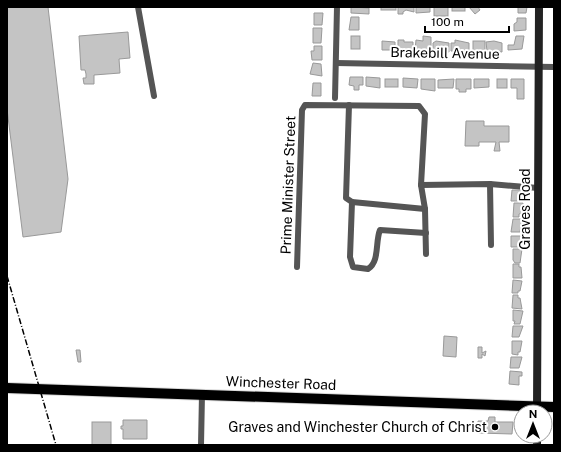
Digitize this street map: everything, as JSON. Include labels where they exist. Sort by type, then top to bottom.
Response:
[{"type":"main road","name":"Winchester Road","points":[[7,388],[202,394],[513,408]]},
{"type":"street","points":[[138,7],[154,96]]},
{"type":"street","points":[[335,98],[337,7]]},
{"type":"street","name":"Graves Road","points":[[537,404],[539,7]]},
{"type":"street","name":"Brakebill Avenue","points":[[336,63],[554,67]]},
{"type":"street","name":"Prime Minister Street","points":[[297,267],[302,110],[305,104],[349,105]]},
{"type":"street","points":[[425,208],[352,202],[346,198],[349,105],[419,106],[426,114],[421,185],[425,208],[426,254]]},
{"type":"street","points":[[490,184],[491,245]]},
{"type":"street","points":[[421,185],[490,184],[538,188]]},
{"type":"street","points":[[352,202],[350,257],[352,267],[368,269],[371,266],[376,259],[377,238],[380,230],[426,233]]},
{"type":"street","points":[[200,445],[202,394]]},
{"type":"building","points":[[7,7],[48,7],[68,179],[61,232],[23,237],[7,109]]},
{"type":"building","points":[[351,7],[369,8],[369,14],[351,13]]},
{"type":"building","points":[[381,7],[396,7],[396,10],[381,10]]},
{"type":"building","points":[[398,7],[414,7],[414,12],[406,10],[403,14],[398,14]]},
{"type":"building","points":[[416,7],[430,7],[430,12],[416,13]]},
{"type":"building","points":[[434,7],[448,7],[448,16],[434,16]]},
{"type":"building","points":[[452,7],[465,7],[465,11],[452,11]]},
{"type":"building","points":[[469,7],[478,7],[480,10],[475,14]]},
{"type":"building","points":[[518,7],[527,7],[526,13],[518,13]]},
{"type":"building","points":[[314,13],[323,13],[322,25],[314,25]]},
{"type":"building","points":[[351,17],[359,17],[359,30],[349,30]]},
{"type":"building","points":[[517,18],[526,18],[526,30],[514,31],[514,24],[517,22]]},
{"type":"building","points":[[313,28],[322,28],[321,43],[313,43]]},
{"type":"building","points":[[128,32],[130,58],[119,59],[120,73],[94,75],[94,84],[84,84],[83,78],[86,78],[86,74],[85,70],[81,70],[79,36]]},
{"type":"building","points":[[351,36],[360,36],[360,49],[351,49]]},
{"type":"building","points":[[423,36],[431,37],[431,50],[415,50],[416,40],[423,41]]},
{"type":"building","points":[[516,36],[524,36],[522,49],[508,50],[508,45],[514,45]]},
{"type":"building","points":[[398,40],[413,42],[413,50],[398,50]]},
{"type":"building","points":[[455,40],[469,43],[469,52],[451,51],[451,43],[455,43]]},
{"type":"building","points":[[382,41],[395,42],[395,50],[382,50]]},
{"type":"building","points":[[436,41],[449,43],[449,52],[433,51],[433,43]]},
{"type":"building","points":[[473,41],[485,41],[485,52],[473,52]]},
{"type":"building","points":[[494,41],[502,43],[502,52],[487,51],[486,42]]},
{"type":"building","points":[[314,46],[322,46],[322,60],[312,60],[311,51],[314,51]]},
{"type":"building","points":[[313,63],[321,64],[322,76],[310,74]]},
{"type":"building","points":[[350,77],[363,77],[363,85],[359,85],[359,90],[354,90],[354,86],[349,85]]},
{"type":"building","points":[[366,77],[380,78],[380,88],[366,86]]},
{"type":"building","points":[[403,78],[418,79],[417,88],[403,87]]},
{"type":"building","points":[[385,79],[398,79],[398,87],[385,87]]},
{"type":"building","points":[[421,79],[435,79],[435,91],[421,89]]},
{"type":"building","points":[[454,79],[453,88],[438,88],[438,80]]},
{"type":"building","points":[[456,79],[471,79],[471,89],[466,89],[466,92],[459,92],[459,89],[456,89]]},
{"type":"building","points":[[474,79],[489,79],[489,87],[474,88]]},
{"type":"building","points":[[497,79],[507,79],[507,88],[497,88]]},
{"type":"building","points":[[511,79],[524,79],[524,99],[517,99],[517,88],[511,88]]},
{"type":"building","points":[[313,83],[321,83],[321,96],[312,96]]},
{"type":"building","points":[[466,121],[484,121],[484,126],[509,126],[509,142],[499,142],[500,151],[494,151],[496,142],[479,142],[479,146],[465,146]]},
{"type":"building","points":[[512,190],[521,190],[523,201],[511,201]]},
{"type":"building","points":[[514,203],[523,203],[522,213],[519,214],[519,217],[513,217]]},
{"type":"building","points":[[513,219],[522,219],[520,232],[511,232]]},
{"type":"building","points":[[511,236],[521,236],[522,247],[511,247]]},
{"type":"building","points":[[513,249],[522,249],[520,263],[515,263],[513,260]]},
{"type":"building","points":[[513,264],[519,264],[519,267],[521,267],[522,278],[513,278]]},
{"type":"building","points":[[513,280],[522,281],[520,291],[518,291],[518,293],[512,293]]},
{"type":"building","points":[[513,295],[518,295],[518,298],[520,298],[522,309],[512,308]]},
{"type":"building","points":[[513,310],[523,311],[520,324],[514,324],[515,321],[513,321]]},
{"type":"building","points":[[513,326],[523,326],[519,337],[512,337]]},
{"type":"building","points":[[444,336],[457,337],[456,357],[443,356]]},
{"type":"building","points":[[512,341],[522,341],[518,355],[512,354]]},
{"type":"building","points":[[478,347],[482,347],[482,353],[486,351],[485,356],[482,354],[482,358],[478,358]]},
{"type":"building","points":[[76,350],[80,350],[81,362],[78,362]]},
{"type":"building","points":[[511,357],[522,357],[519,368],[510,368]]},
{"type":"building","points":[[510,371],[522,372],[522,376],[519,376],[519,385],[509,384]]},
{"type":"building","name":"Graves and Winchester Church of Christ","points":[[489,417],[495,417],[495,422],[513,422],[512,434],[478,433],[478,421],[488,421]]},
{"type":"building","points":[[123,420],[147,420],[147,439],[123,439],[123,429],[121,429],[121,426],[123,426]]},
{"type":"building","points":[[92,422],[111,422],[111,445],[92,445]]},
{"type":"railway","points":[[7,276],[56,445]]},
{"type":"place","name":"Graves and Winchester Church of Christ","points":[[495,427]]}]
